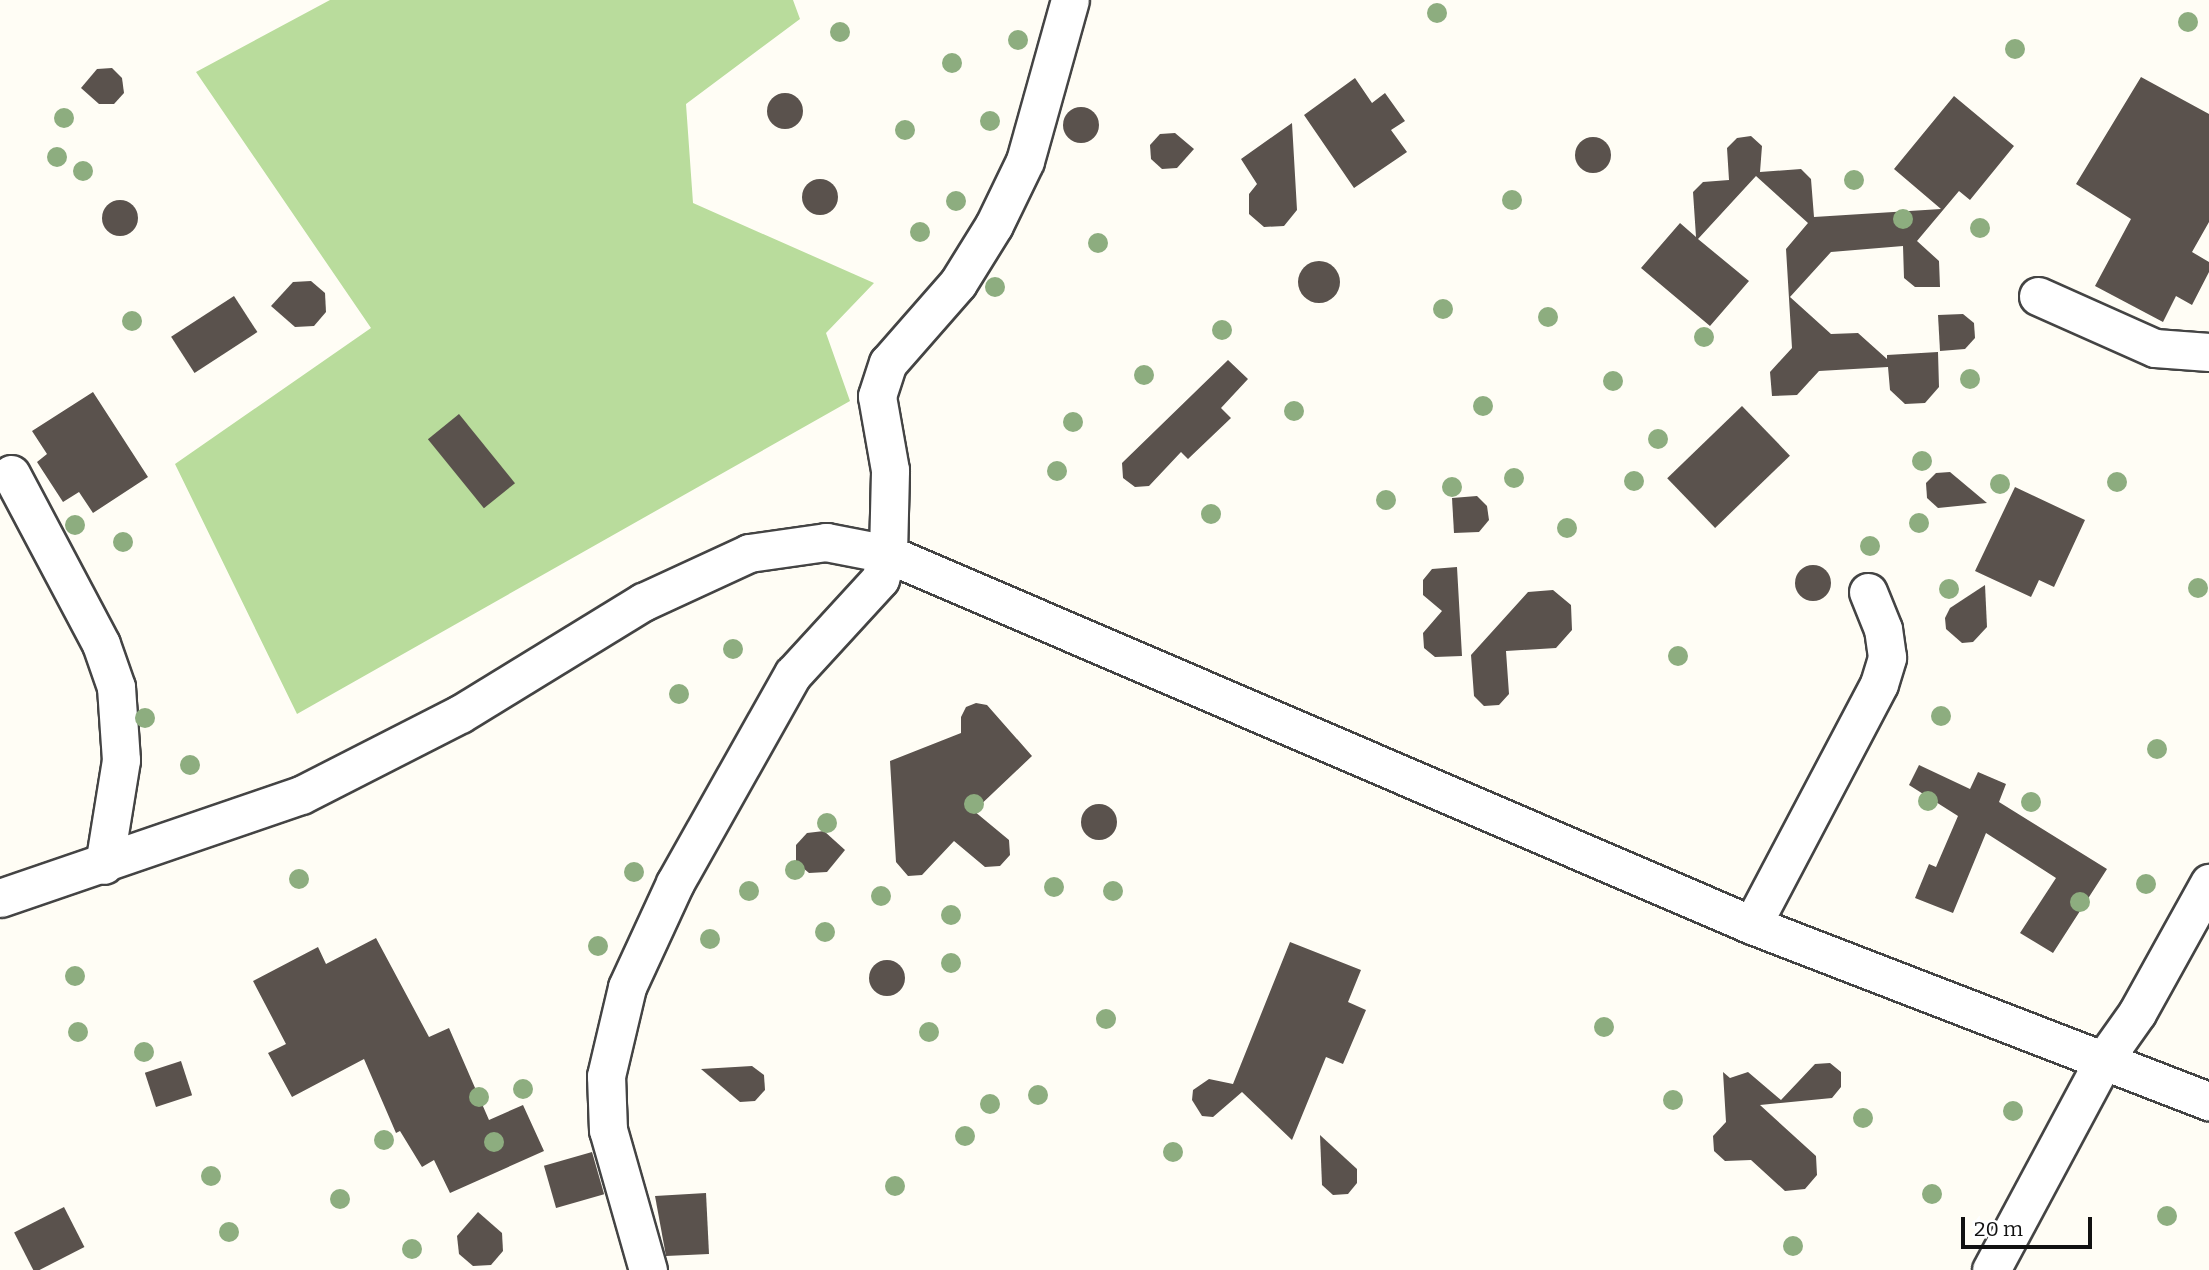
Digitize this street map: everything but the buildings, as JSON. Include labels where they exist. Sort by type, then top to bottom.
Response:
[{"type":"street","points":[[648,1270],[608,1130],[606,1076],[627,987],[681,871],[793,674],[880,579],[888,554],[890,470],[877,396],[888,363],[958,283],[994,225],[1026,162],[1070,0]]},
{"type":"street","points":[[2038,296],[2155,348],[2209,352]]},
{"type":"street","points":[[12,474],[102,644],[116,687],[121,760],[104,865]]},
{"type":"street","points":[[0,898],[104,865],[301,794],[460,714],[643,602],[749,553],[826,542],[888,554],[1752,925],[2209,1101]]},
{"type":"street","points":[[1752,925],[1879,684],[1887,657],[1883,629],[1868,592]]},
{"type":"street","points":[[1991,1270],[2103,1061],[2137,1013],[2209,883]]},
{"type":"green space","points":[[330,0],[793,0],[800,19],[686,104],[693,203],[874,283],[826,333],[850,401],[297,714],[175,464],[371,328],[196,72]]}]
